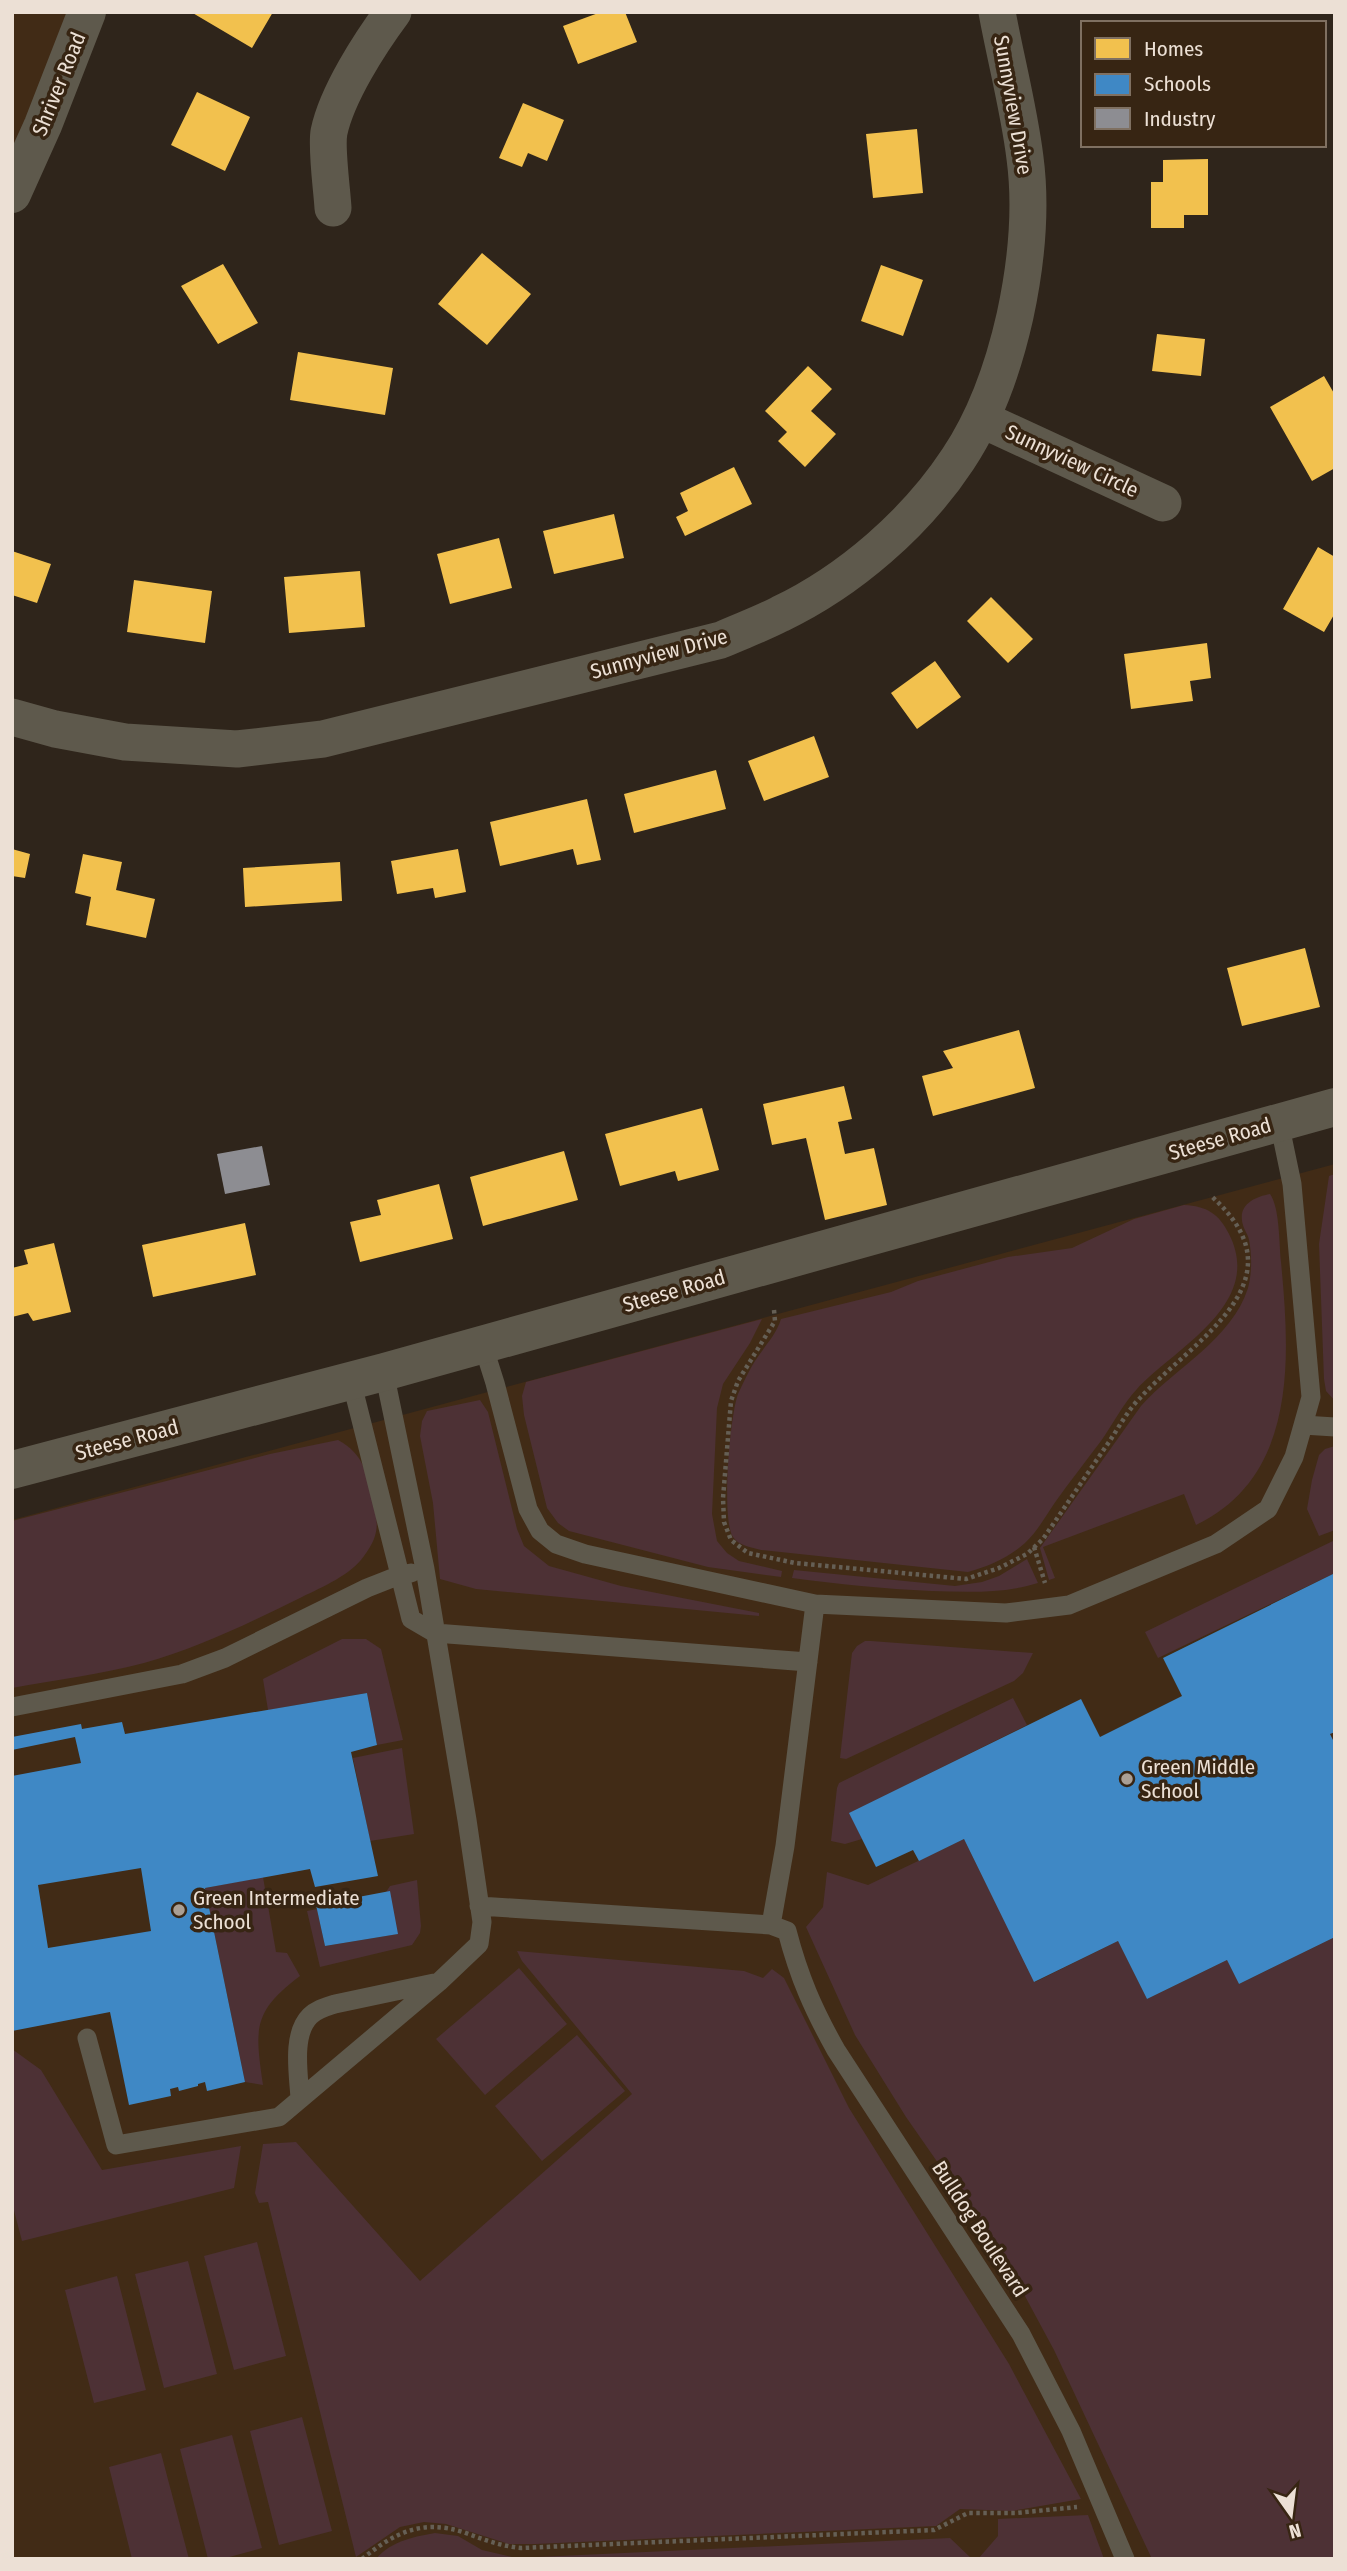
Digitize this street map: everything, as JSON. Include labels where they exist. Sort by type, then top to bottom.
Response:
[{"type":"street","name":"Shriver Road","points":[[12,194],[88,12]]},
{"type":"street","points":[[334,208],[328,134],[346,89],[372,41],[393,12]]},
{"type":"street","name":"Sunnyview Drive","points":[[12,717],[55,729],[125,742],[237,749],[323,739],[721,639],[782,614],[832,584],[877,549],[924,503],[958,459],[981,419],[1009,341],[1023,278],[1028,223],[1025,159],[997,12]]},
{"type":"street","name":"Sunnyview Circle","points":[[981,419],[1163,503]]},
{"type":"street","name":"Steese Road","points":[[12,1470],[483,1345],[1335,1107]]},
{"type":"lane","points":[[483,1345],[528,1509],[540,1531],[556,1544],[585,1554],[815,1604],[1006,1613],[1069,1605],[1216,1544],[1269,1509],[1294,1457],[1311,1397],[1292,1184],[1279,1122]]},
{"type":"lane","points":[[87,2038],[116,2145],[279,2117],[439,1982],[479,1944],[482,1922],[425,1569],[368,1376]]},
{"type":"lane","points":[[368,1376],[400,1576],[411,1619],[434,1624],[808,1662]]},
{"type":"lane","points":[[1303,1425],[1335,1427]]},
{"type":"lane","points":[[12,1707],[182,1674],[225,1658],[367,1588],[425,1569]]},
{"type":"lane","points":[[479,1906],[779,1928],[785,1846],[815,1604]]},
{"type":"lane","name":"Bulldog Boulevard","points":[[779,1928],[795,1961],[810,2003],[829,2038],[1021,2334],[1071,2431],[1125,2559]]},
{"type":"lane","points":[[300,2099],[300,2041],[303,2026],[309,2017],[320,2009],[335,2004],[439,1982]]},
{"type":"path","points":[[774,1311],[775,1321],[737,1381],[732,1401],[723,1498],[724,1522],[731,1541],[748,1553],[795,1563],[966,1579],[999,1568],[1034,1547],[1062,1512],[1139,1399],[1198,1344],[1233,1306],[1248,1267],[1245,1248],[1237,1222],[1210,1195]]},
{"type":"path","points":[[1034,1547],[1052,1607]]},
{"type":"path","points":[[362,2559],[378,2544],[395,2536],[434,2526],[449,2528],[503,2546],[521,2548],[934,2530],[968,2513],[1016,2514],[1102,2503]]},
{"type":"shaded area","points":[[12,12],[74,12],[12,167]]},
{"type":"shaded area","points":[[1335,1164],[1335,2521],[1159,2559],[12,2559],[12,1520]]},
{"type":"shaded area","points":[[1335,1174],[1335,1401],[1326,1391],[1324,1379],[1319,1244],[1329,1176]]},
{"type":"shaded area","points":[[1270,1194],[1276,1208],[1278,1226],[1286,1336],[1285,1374],[1280,1411],[1270,1445],[1254,1477],[1229,1504],[1196,1525],[1184,1494],[1043,1547],[1055,1578],[1049,1580],[1040,1548],[1141,1406],[1216,1338],[1240,1306],[1248,1288],[1251,1264],[1242,1212],[1248,1203]]},
{"type":"shaded area","points":[[1184,1205],[1211,1212],[1229,1234],[1237,1259],[1235,1282],[1226,1303],[1211,1322],[1137,1389],[1038,1528],[1019,1548],[998,1561],[968,1572],[761,1550],[742,1544],[733,1537],[729,1527],[727,1489],[735,1405],[749,1372],[781,1319],[891,1292],[918,1281],[1008,1257],[1072,1248],[1134,1219]]},
{"type":"shaded area","points":[[762,1319],[723,1384],[717,1408],[712,1514],[717,1541],[727,1553],[739,1561],[782,1571],[781,1577],[708,1567],[569,1531],[558,1523],[547,1508],[524,1415],[522,1396],[526,1382]]},
{"type":"shaded area","points":[[480,1400],[488,1412],[517,1529],[524,1546],[549,1566],[621,1586],[759,1613],[759,1616],[476,1589],[440,1579],[433,1503],[420,1436],[422,1421],[427,1411]]},
{"type":"shaded area","points":[[338,1440],[354,1452],[363,1466],[376,1516],[373,1542],[352,1569],[327,1585],[264,1616],[185,1650],[128,1667],[12,1688],[12,1521],[270,1454]]},
{"type":"shaded area","points":[[1335,1446],[1335,1530],[1319,1536],[1307,1509],[1312,1480],[1319,1455],[1325,1449]]},
{"type":"shaded area","points":[[1335,1540],[1335,1573],[1158,1658],[1145,1632]]},
{"type":"shaded area","points":[[1027,1559],[1038,1583],[998,1591],[913,1590],[792,1578],[794,1570],[955,1586],[999,1576]]},
{"type":"shaded area","points":[[342,1639],[366,1639],[381,1649],[403,1740],[377,1745],[367,1693],[268,1710],[263,1679]]},
{"type":"shaded area","points":[[865,1641],[1033,1653],[1023,1673],[1014,1681],[846,1759],[840,1758],[852,1653]]},
{"type":"shaded area","points":[[1013,1698],[1027,1725],[850,1813],[862,1839],[845,1844],[831,1841],[839,1783]]},
{"type":"shaded area","points":[[402,1748],[414,1834],[370,1841],[353,1758]]},
{"type":"shaded area","points":[[964,1839],[1035,1982],[1118,1941],[1147,1999],[1227,1960],[1239,1984],[1335,1937],[1335,2559],[1152,2559],[1054,2350],[1005,2259],[906,2117],[855,2035],[806,1927],[823,1907],[827,1872],[868,1885]]},
{"type":"shaded area","points":[[263,1877],[276,1952],[287,1953],[300,1976],[273,2000],[260,2023],[259,2049],[263,2085],[245,2082],[205,1888]]},
{"type":"shaded area","points":[[417,1880],[421,1926],[412,1945],[320,1967],[307,1911],[317,1909],[325,1946],[397,1934],[386,1892],[390,1886]]},
{"type":"shaded area","points":[[517,1951],[744,1971],[763,1978],[772,1969],[784,1978],[849,2108],[1009,2364],[1081,2499],[1012,2511],[960,2509],[936,2526],[535,2544],[509,2544],[446,2524],[424,2522],[400,2527],[356,2557],[268,2202],[259,2203],[255,2193],[263,2144],[296,2142],[420,2281],[632,2094],[522,1961]]},
{"type":"shaded area","points":[[519,1968],[567,2024],[485,2095],[436,2039]]},
{"type":"shaded area","points":[[577,2035],[625,2091],[542,2161],[495,2106]]},
{"type":"shaded area","points":[[12,2049],[41,2070],[102,2170],[241,2146],[234,2188],[22,2241],[12,2203]]},
{"type":"shaded area","points":[[257,2242],[286,2356],[234,2370],[204,2256]]},
{"type":"shaded area","points":[[188,2261],[217,2374],[164,2388],[135,2274]]},
{"type":"shaded area","points":[[117,2276],[146,2390],[94,2403],[65,2290]]},
{"type":"shaded area","points":[[302,2417],[332,2531],[279,2545],[250,2431]]},
{"type":"shaded area","points":[[232,2435],[262,2548],[222,2559],[208,2559],[180,2449]]},
{"type":"shaded area","points":[[161,2453],[189,2559],[132,2559],[109,2467]]},
{"type":"shaded area","points":[[1088,2515],[1104,2559],[978,2559],[998,2536],[998,2519]]},
{"type":"shaded area","points":[[435,2533],[458,2536],[482,2550],[516,2558],[950,2538],[972,2559],[376,2559],[395,2544]]},
{"type":"building: Homes","points":[[191,12],[273,12],[252,48]]},
{"type":"building: Homes","points":[[601,12],[625,12],[637,42],[578,64],[563,26]]},
{"type":"building: Homes","points":[[197,92],[250,117],[225,171],[171,145]]},
{"type":"building: Homes","points":[[523,103],[564,120],[547,161],[528,153],[522,167],[499,158]]},
{"type":"building: Homes","points":[[917,129],[923,193],[873,198],[866,134]]},
{"type":"building: Homes","points":[[1208,159],[1208,215],[1184,215],[1184,228],[1151,228],[1151,182],[1163,182],[1163,160]]},
{"type":"building: Homes","points":[[482,253],[531,294],[487,345],[438,304]]},
{"type":"building: Homes","points":[[223,264],[258,323],[218,344],[181,286]]},
{"type":"building: Homes","points":[[881,265],[923,280],[903,336],[861,321]]},
{"type":"building: Homes","points":[[1157,334],[1205,339],[1201,376],[1152,371]]},
{"type":"building: Homes","points":[[298,352],[393,368],[385,415],[290,400]]},
{"type":"building: Homes","points":[[808,366],[832,389],[811,411],[836,434],[805,467],[778,441],[787,432],[765,411]]},
{"type":"building: Homes","points":[[1324,376],[1335,395],[1335,468],[1312,481],[1270,407]]},
{"type":"building: Homes","points":[[734,467],[752,504],[685,536],[676,517],[688,511],[680,493]]},
{"type":"building: Homes","points":[[614,514],[624,558],[554,574],[543,531]]},
{"type":"building: Homes","points":[[499,538],[512,588],[450,604],[437,554]]},
{"type":"building: Homes","points":[[1318,547],[1335,557],[1335,613],[1324,632],[1283,609]]},
{"type":"building: Homes","points":[[12,551],[51,564],[37,603],[12,595]]},
{"type":"building: Homes","points":[[360,571],[365,627],[289,633],[284,577]]},
{"type":"building: Homes","points":[[134,580],[212,591],[205,643],[127,632]]},
{"type":"building: Homes","points":[[991,597],[1033,639],[1008,663],[967,621]]},
{"type":"building: Homes","points":[[1207,643],[1211,678],[1190,681],[1193,701],[1131,709],[1124,654]]},
{"type":"building: Homes","points":[[935,661],[961,697],[917,729],[891,693]]},
{"type":"building: Homes","points":[[814,736],[829,777],[764,801],[748,761]]},
{"type":"building: Homes","points":[[716,770],[726,809],[634,833],[624,794]]},
{"type":"building: Homes","points":[[587,799],[601,860],[577,865],[573,849],[500,866],[490,822]]},
{"type":"building: Homes","points":[[12,849],[30,854],[25,878],[12,876]]},
{"type":"building: Homes","points":[[458,849],[466,892],[435,898],[433,888],[397,894],[391,861]]},
{"type":"building: Homes","points":[[83,854],[122,862],[116,890],[155,899],[146,938],[86,925],[91,897],[75,893]]},
{"type":"building: Homes","points":[[340,862],[342,901],[245,907],[243,868]]},
{"type":"building: Homes","points":[[1305,948],[1320,1007],[1242,1026],[1227,968]]},
{"type":"building: Homes","points":[[1019,1030],[1035,1088],[933,1116],[922,1076],[953,1068],[943,1051]]},
{"type":"building: Homes","points":[[844,1086],[852,1119],[838,1122],[845,1154],[874,1148],[887,1205],[825,1220],[806,1138],[772,1145],[763,1104]]},
{"type":"building: Homes","points":[[702,1108],[719,1170],[678,1181],[675,1171],[620,1186],[605,1134]]},
{"type":"building: Homes","points":[[564,1151],[578,1200],[483,1226],[470,1177]]},
{"type":"building: Homes","points":[[439,1184],[453,1239],[360,1262],[350,1222],[381,1215],[377,1200]]},
{"type":"building: Homes","points":[[245,1223],[256,1275],[153,1297],[142,1245]]},
{"type":"building: Homes","points":[[54,1243],[71,1312],[33,1321],[28,1313],[12,1317],[12,1268],[28,1264],[24,1250]]},
{"type":"building: Schools","name":"Green Middle School","points":[[1335,1573],[1335,1732],[1330,1734],[1335,1744],[1335,1937],[1239,1984],[1227,1960],[1147,1999],[1118,1941],[1034,1982],[964,1839],[919,1861],[913,1850],[876,1867],[849,1813],[1081,1699],[1100,1737],[1182,1696],[1163,1658]]},
{"type":"building: Schools","name":"Green Intermediate School","points":[[367,1693],[377,1745],[351,1752],[378,1876],[315,1887],[310,1869],[205,1888],[245,2082],[207,2091],[205,2082],[179,2091],[178,2087],[170,2089],[171,2096],[129,2105],[110,2012],[12,2031],[12,1776],[81,1763],[75,1737],[12,1750],[12,1737],[81,1724],[82,1729],[122,1722],[125,1734]],"holes":[[[141,1868],[151,1931],[48,1948],[38,1885]]]},
{"type":"building: Schools","points":[[390,1891],[398,1934],[325,1946],[316,1905]]},
{"type":"building: Industry","points":[[262,1146],[270,1185],[225,1194],[217,1154]]},
{"type":"place","name":"Green Middle School","points":[[1127,1779]]},
{"type":"place","name":"Green Intermediate School","points":[[179,1910]]}]
